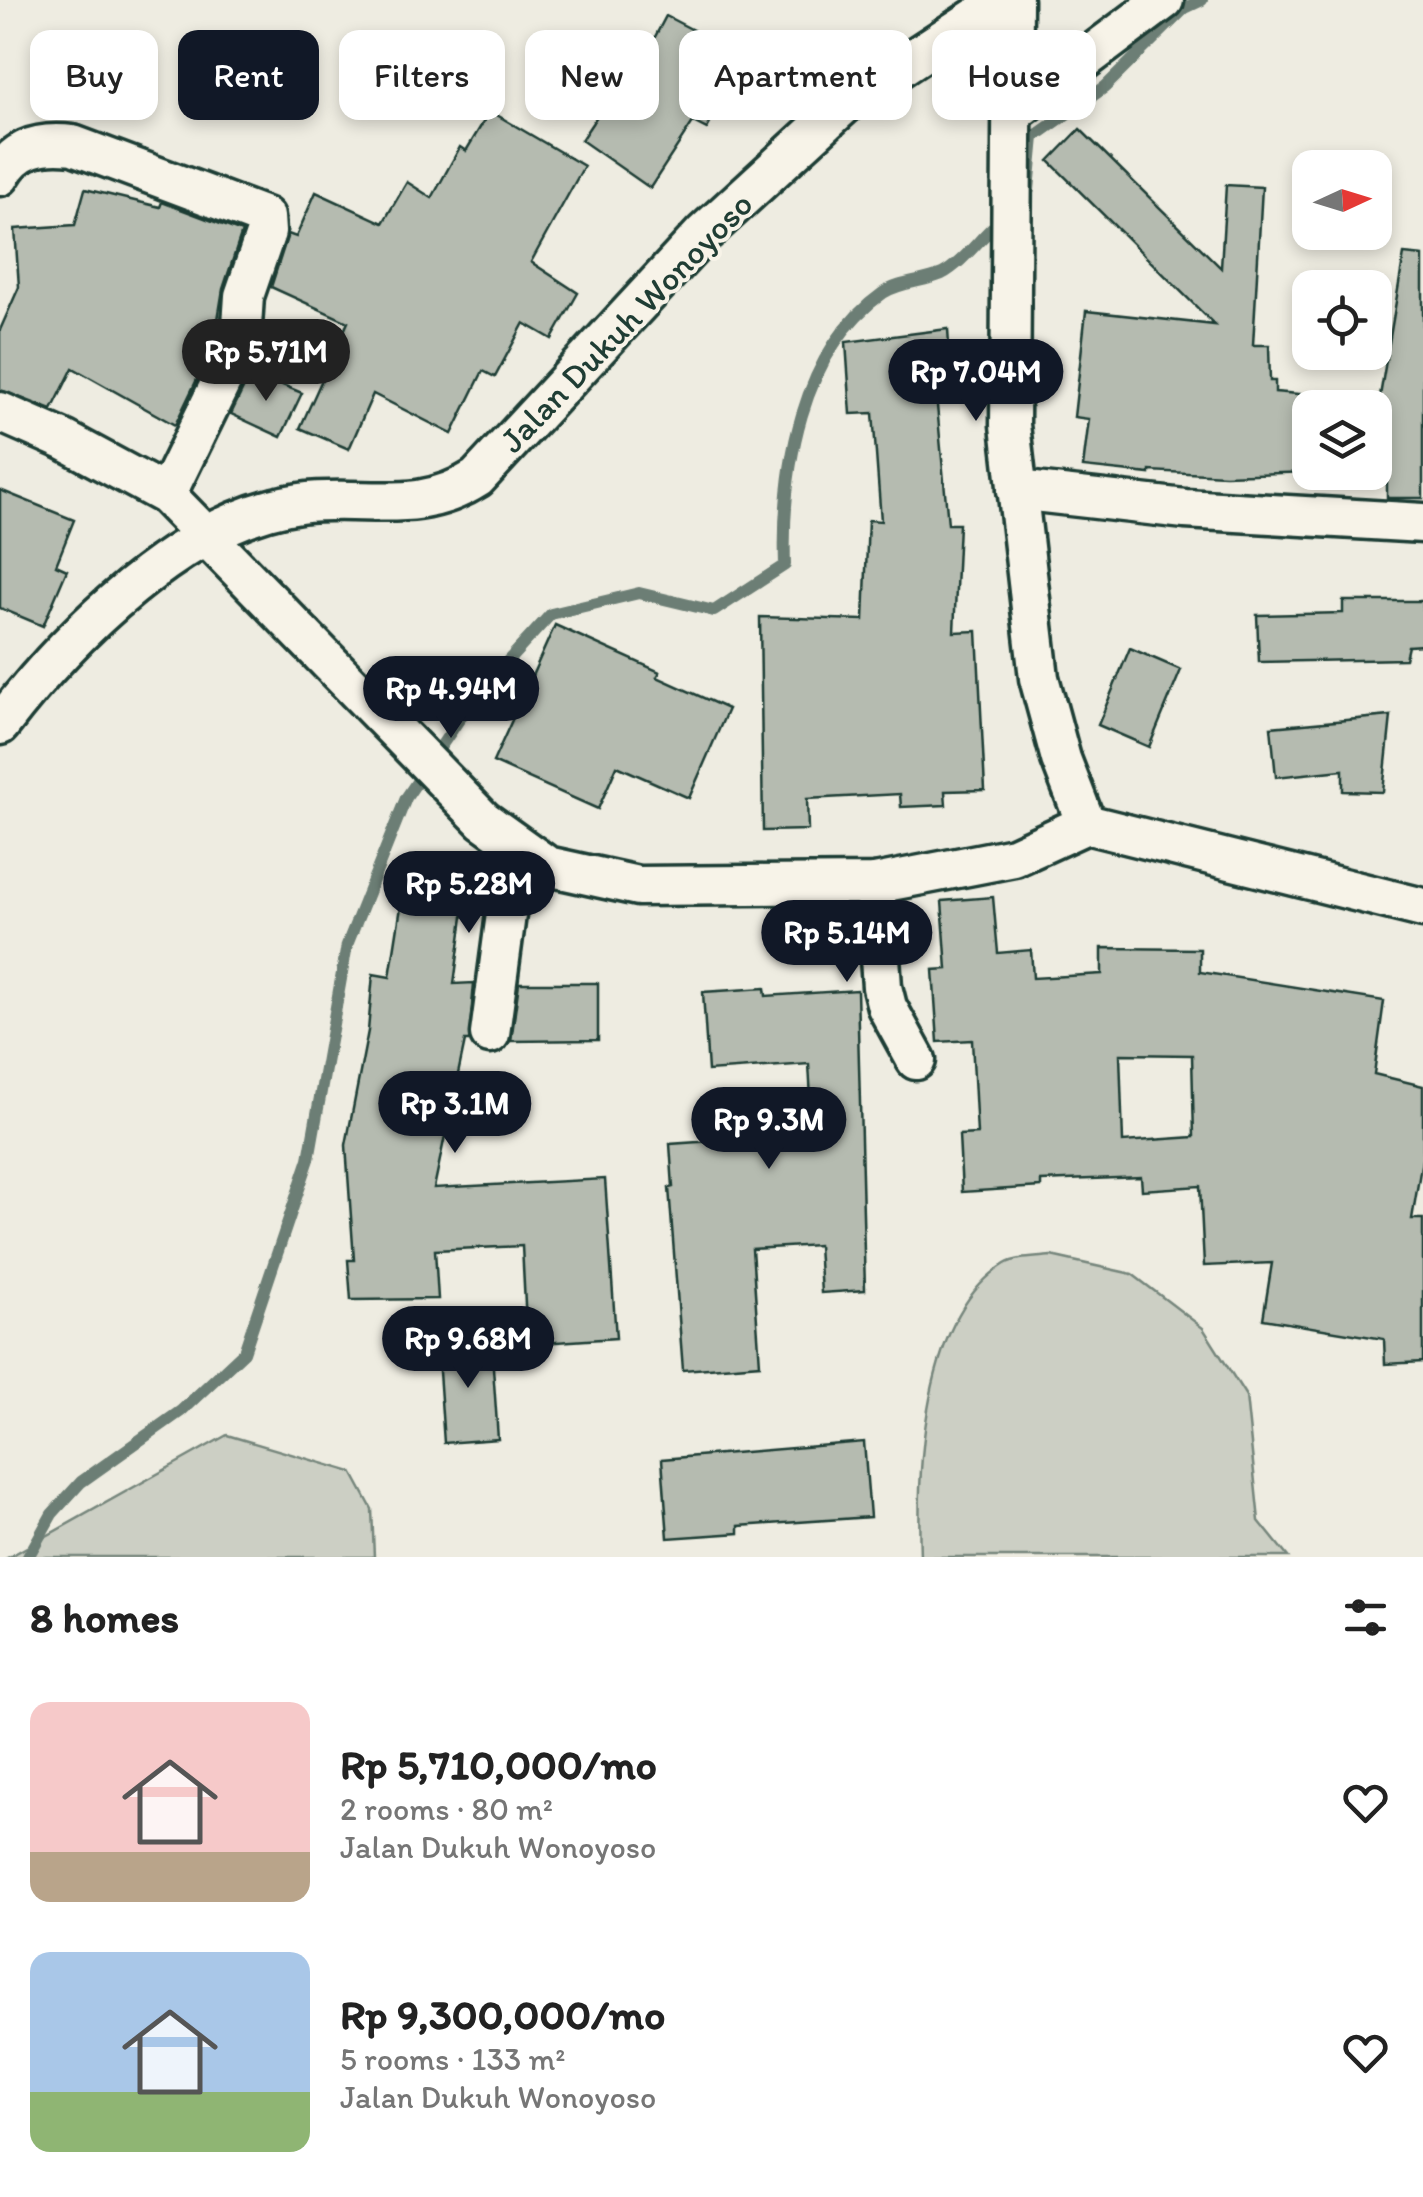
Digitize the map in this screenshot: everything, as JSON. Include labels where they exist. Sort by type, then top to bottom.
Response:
[{"type":"street","name":"Jalan Dukuh Wonoyoso","points":[[0,726],[33,682],[107,605],[206,537],[247,517],[300,503],[438,499],[477,478],[704,233],[848,100],[1002,0]]},
{"type":"street","points":[[1013,0],[1013,30]]},
{"type":"street","points":[[1096,51],[1164,0]]},
{"type":"street","points":[[1013,120],[1008,296],[1010,425],[1039,678],[1061,759],[1086,824]]},
{"type":"street","points":[[0,176],[9,160],[25,150],[41,144],[73,145],[182,190],[255,210],[265,218],[268,227],[244,296],[241,341],[166,495]]},
{"type":"street","points":[[0,412],[64,440],[166,495],[449,786],[515,847],[548,866],[638,886],[875,884],[1014,857],[1086,824],[1423,908]]},
{"type":"street","points":[[1017,490],[1185,509],[1423,523]]},
{"type":"street","points":[[490,1034],[515,847]]},
{"type":"street","points":[[875,884],[886,1006],[916,1060]]},
{"type":"shaded area","points":[[1051,1256],[1132,1274],[1203,1328],[1246,1396],[1259,1521],[1288,1557],[920,1557],[920,1482],[930,1397],[956,1319],[977,1288],[1005,1264]]},
{"type":"shaded area","points":[[227,1435],[352,1472],[372,1509],[374,1557],[9,1557]]},
{"type":"building","points":[[666,16],[693,30],[679,30],[679,120],[712,120],[707,129],[693,122],[650,188],[581,140],[594,120],[659,120],[659,30]]},
{"type":"building","points":[[485,120],[505,120],[584,166],[531,262],[578,293],[552,339],[524,323],[495,377],[483,371],[452,434],[373,394],[349,449],[300,428],[348,322],[271,287],[288,234],[296,237],[316,192],[383,223],[407,182],[432,198],[460,147],[466,151]]},
{"type":"building","points":[[1080,129],[1221,268],[1226,185],[1262,187],[1253,345],[1269,345],[1270,381],[1275,381],[1275,392],[1292,393],[1292,473],[1150,474],[1083,467],[1089,419],[1074,417],[1086,311],[1215,325],[1049,161]]},
{"type":"building","points":[[85,189],[160,207],[162,202],[242,232],[223,289],[214,344],[175,425],[73,368],[52,410],[0,390],[0,330],[19,287],[15,229],[75,225]]},
{"type":"building","points":[[1404,254],[1423,256],[1423,498],[1387,498],[1387,490],[1392,490],[1392,390],[1381,390],[1384,370],[1392,370],[1392,325]]},
{"type":"building","points":[[948,329],[952,394],[936,395],[948,524],[959,524],[954,632],[977,631],[985,790],[945,791],[946,805],[901,807],[900,794],[807,799],[808,830],[763,831],[760,617],[864,620],[868,520],[881,521],[873,413],[851,414],[846,342]]},
{"type":"building","points":[[251,372],[302,393],[281,437],[231,414]]},
{"type":"building","points":[[0,490],[74,520],[56,565],[67,570],[43,626],[0,608]]},
{"type":"building","points":[[1343,601],[1423,601],[1423,645],[1408,646],[1405,659],[1259,662],[1257,615],[1343,613]]},
{"type":"building","points":[[555,625],[660,672],[657,677],[728,709],[689,798],[617,766],[598,809],[493,762]]},
{"type":"building","points":[[1130,648],[1181,670],[1149,747],[1098,725]]},
{"type":"building","points":[[1391,716],[1383,792],[1343,791],[1343,770],[1276,777],[1271,727]]},
{"type":"building","points":[[403,894],[465,902],[454,984],[474,983],[469,1041],[465,1041],[434,1188],[605,1179],[616,1338],[527,1344],[522,1246],[435,1250],[438,1299],[351,1300],[348,1260],[354,1260],[346,1145],[368,1031],[373,974],[390,977]]},
{"type":"building","points":[[993,897],[998,953],[1031,950],[1033,978],[1102,974],[1102,948],[1200,949],[1200,972],[1384,1001],[1374,1074],[1423,1086],[1423,1154],[1412,1219],[1423,1219],[1423,1362],[1385,1364],[1384,1339],[1263,1319],[1272,1263],[1204,1266],[1200,1186],[1142,1190],[1141,1177],[1041,1181],[1041,1187],[962,1192],[959,1135],[977,1134],[972,1040],[938,1042],[933,970],[947,969],[942,901]],"holes":[[[1120,1054],[1192,1055],[1194,1137],[1123,1142]]]},
{"type":"building","points":[[519,983],[598,983],[598,1040],[511,1041]]},
{"type":"building","points":[[765,988],[766,996],[857,990],[865,1290],[821,1293],[818,1245],[752,1249],[760,1364],[683,1370],[669,1188],[673,1187],[670,1144],[813,1134],[809,1064],[708,1071],[703,992]]},
{"type":"building","points":[[491,1339],[498,1439],[444,1443],[437,1343]]},
{"type":"building","points":[[864,1442],[870,1517],[739,1526],[739,1533],[668,1538],[662,1459]]},
{"type":"waterway","points":[[1029,190],[1034,137],[1105,87],[1185,8],[1202,0]]},
{"type":"waterway","points":[[28,1557],[52,1514],[81,1482],[181,1411],[244,1352],[309,1159],[347,945],[406,798],[473,699],[551,614],[639,593],[714,611],[785,565],[787,491],[793,453],[815,380],[832,347],[855,318],[883,293],[949,270],[993,227]]}]
